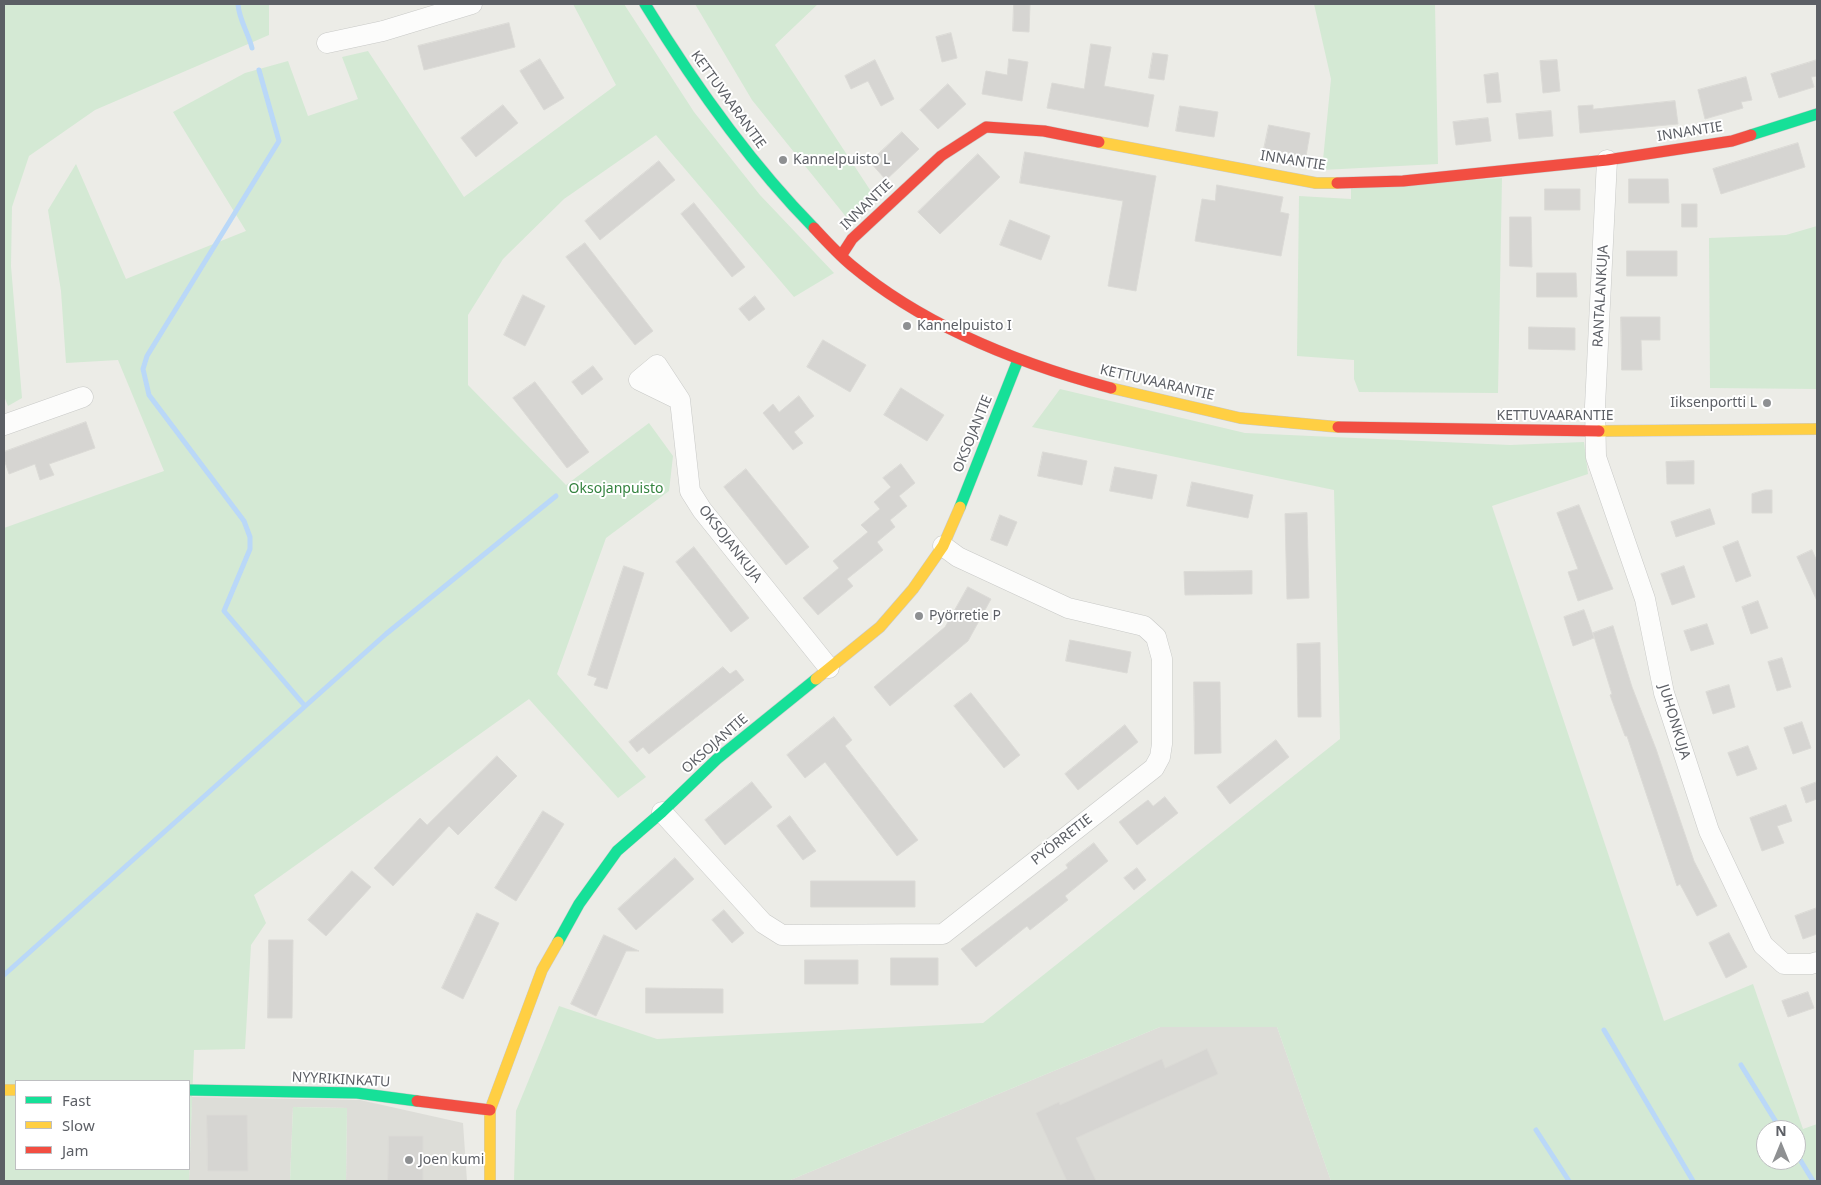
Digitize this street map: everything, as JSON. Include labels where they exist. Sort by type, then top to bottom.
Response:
[{"type":"street","points":[[327,43],[382,32],[472,4]]},
{"type":"street","name":"KETTUVAARANTIE","points":[[646,4],[675,53],[731,134],[774,188],[841,256],[858,270],[933,319],[1018,360],[1124,393],[1248,419],[1372,429],[1595,432],[1817,429]]},
{"type":"street","name":"INNANTIE","points":[[841,256],[852,239],[941,156],[986,127],[1044,130],[1316,182],[1403,181],[1543,165],[1607,160],[1732,141],[1817,114]]},
{"type":"street","name":"RANTALANKUJA","points":[[1595,432],[1607,160]]},
{"type":"street","name":"OKSOJANTIE","points":[[490,1181],[490,1110],[542,970],[580,904],[616,851],[662,812],[717,759],[880,627],[913,589],[943,546],[979,461],[1018,360]]},
{"type":"street","points":[[4,425],[83,397]]},
{"type":"street","name":"OKSOJANKUJA","points":[[680,400],[690,491],[702,510],[829,668]]},
{"type":"street","name":"JUHONKUJA","points":[[1595,432],[1596,457],[1645,599],[1664,693],[1709,831],[1763,945],[1784,964],[1811,964],[1817,962]]},
{"type":"street","name":"PYÖRRETIE","points":[[662,812],[763,923],[782,935],[943,934],[1154,768],[1160,757],[1162,744],[1162,659],[1156,637],[1144,626],[1068,608],[958,557],[943,546]]},
{"type":"street","name":"NYYRIKINKATU","points":[[190,1090],[357,1093],[490,1110]]},
{"type":"shaded area","points":[[1160,1027],[1277,1027],[1331,1181],[788,1181]]},
{"type":"shaded area","points":[[192,1097],[360,1100],[463,1123],[467,1181],[346,1181],[347,1108],[293,1107],[290,1181],[189,1181]]},
{"type":"green space","points":[[4,4],[269,4],[269,35],[95,110],[29,156],[12,207],[11,266],[22,398],[8,406],[4,396]]},
{"type":"green space","name":"Oksojanpuisto","points":[[573,4],[624,4],[694,112],[760,195],[834,273],[794,297],[656,135],[564,199],[503,259],[468,315],[468,385],[566,485],[649,423],[673,456],[669,491],[606,538],[557,674],[646,777],[618,798],[529,699],[254,895],[266,923],[251,945],[245,1049],[194,1050],[190,1155],[190,1080],[15,1080],[15,1170],[189,1170],[189,1181],[4,1181],[4,528],[164,471],[118,360],[66,363],[61,291],[48,210],[76,164],[126,279],[246,231],[173,112],[245,73],[288,61],[308,116],[358,99],[342,57],[368,51],[464,197],[616,85]]},
{"type":"green space","points":[[695,4],[818,4],[775,45],[876,199],[851,223],[752,100]]},
{"type":"green space","points":[[1314,4],[1435,4],[1438,164],[1322,170],[1331,79]]},
{"type":"green space","points":[[1502,178],[1498,393],[1359,392],[1354,379],[1354,360],[1297,356],[1299,196],[1351,199],[1351,188]]},
{"type":"green space","points":[[1817,226],[1817,389],[1710,388],[1709,238],[1786,235]]},
{"type":"green space","points":[[1060,389],[1245,433],[1510,445],[1584,442],[1588,474],[1492,506],[1664,1021],[1753,984],[1800,1120],[1756,1120],[1756,1170],[1806,1170],[1806,1128],[1817,1124],[1817,1181],[1331,1181],[1277,1027],[1160,1027],[788,1181],[514,1181],[516,1111],[559,1006],[657,1039],[983,1023],[1340,739],[1334,490],[1032,427]]},
{"type":"green space","points":[[293,1107],[347,1108],[346,1181],[290,1181]]},
{"type":"building","points":[[1014,4],[1030,5],[1029,32],[1013,31]]},
{"type":"building","points":[[509,23],[515,47],[424,70],[418,46]]},
{"type":"building","points":[[951,33],[957,58],[942,62],[936,37]]},
{"type":"building","points":[[1091,44],[1111,47],[1104,86],[1154,95],[1148,127],[1047,108],[1052,83],[1084,89]]},
{"type":"building","points":[[1153,53],[1168,55],[1164,80],[1149,78]]},
{"type":"building","points":[[540,59],[564,98],[544,110],[520,71]]},
{"type":"building","points":[[1009,59],[1028,62],[1022,101],[982,94],[986,71],[1007,75]]},
{"type":"building","points":[[875,60],[894,99],[881,106],[868,81],[851,89],[845,76]]},
{"type":"building","points":[[1557,60],[1560,91],[1543,93],[1540,61]]},
{"type":"building","points":[[1817,60],[1817,76],[1811,77],[1814,87],[1779,98],[1771,74]]},
{"type":"building","points":[[1498,73],[1501,102],[1487,103],[1484,75]]},
{"type":"building","points":[[1746,77],[1752,100],[1741,102],[1743,108],[1705,119],[1698,90]]},
{"type":"building","points":[[948,84],[966,104],[938,129],[920,110]]},
{"type":"building","points":[[1675,101],[1678,124],[1580,133],[1578,106],[1593,105],[1593,109]]},
{"type":"building","points":[[503,105],[518,123],[476,157],[461,138]]},
{"type":"building","points":[[1180,106],[1218,112],[1214,137],[1176,131]]},
{"type":"building","points":[[1551,111],[1553,136],[1519,139],[1516,114]]},
{"type":"building","points":[[1488,118],[1491,141],[1456,145],[1453,122]]},
{"type":"building","points":[[1269,125],[1310,133],[1306,156],[1264,149]]},
{"type":"building","points":[[902,132],[919,149],[886,180],[870,162]]},
{"type":"building","points":[[1798,143],[1805,167],[1721,194],[1713,169]]},
{"type":"building","points":[[1025,152],[1156,176],[1136,291],[1108,286],[1123,201],[1020,183]]},
{"type":"building","points":[[978,154],[1000,177],[940,234],[918,212]]},
{"type":"building","points":[[659,161],[675,180],[600,240],[585,221]]},
{"type":"building","points":[[1629,179],[1668,179],[1669,203],[1629,203]]},
{"type":"building","points":[[1217,185],[1283,197],[1280,212],[1289,214],[1281,256],[1195,241],[1202,199],[1215,201]]},
{"type":"building","points":[[1545,189],[1580,189],[1580,210],[1545,210]]},
{"type":"building","points":[[694,203],[745,267],[732,277],[681,214]]},
{"type":"building","points":[[1682,204],[1697,204],[1697,227],[1682,227]]},
{"type":"building","points":[[1510,217],[1531,217],[1532,267],[1510,266]]},
{"type":"building","points":[[1010,220],[1050,236],[1041,260],[1000,245]]},
{"type":"building","points":[[585,243],[653,331],[635,345],[566,257]]},
{"type":"building","points":[[1627,251],[1677,251],[1677,276],[1627,276]]},
{"type":"building","points":[[1537,273],[1576,273],[1577,297],[1537,297]]},
{"type":"building","points":[[523,295],[545,306],[525,346],[504,335]]},
{"type":"building","points":[[755,296],[765,309],[749,321],[739,309]]},
{"type":"building","points":[[1621,317],[1660,317],[1660,340],[1641,340],[1642,370],[1622,370]]},
{"type":"building","points":[[1529,327],[1575,328],[1575,350],[1529,349]]},
{"type":"building","points":[[823,340],[866,365],[850,392],[807,367]]},
{"type":"building","points":[[593,366],[603,379],[582,395],[572,382]]},
{"type":"building","points":[[535,382],[589,452],[567,468],[513,398]]},
{"type":"building","points":[[901,388],[944,415],[927,441],[884,415]]},
{"type":"building","points":[[799,396],[814,416],[794,432],[803,443],[793,450],[763,413],[773,404],[779,412]]},
{"type":"building","points":[[86,422],[95,448],[49,464],[54,475],[40,480],[35,464],[9,474],[4,459],[4,452]]},
{"type":"building","points":[[1043,452],[1087,461],[1082,485],[1038,476]]},
{"type":"building","points":[[1694,461],[1694,484],[1667,484],[1666,462]]},
{"type":"building","points":[[901,464],[915,483],[899,496],[907,506],[890,520],[895,527],[877,542],[883,550],[847,579],[853,586],[818,615],[803,598],[839,568],[833,561],[868,532],[861,525],[880,509],[874,502],[891,487],[883,478]]},
{"type":"building","points":[[1115,467],[1157,475],[1152,499],[1110,491]]},
{"type":"building","points":[[746,469],[809,547],[786,565],[724,487]]},
{"type":"building","points":[[1192,482],[1253,495],[1248,518],[1187,506]]},
{"type":"building","points":[[1772,490],[1772,513],[1752,513],[1752,494]]},
{"type":"building","points":[[1579,505],[1613,589],[1578,601],[1568,572],[1578,569],[1557,513]]},
{"type":"building","points":[[1710,509],[1715,524],[1676,537],[1671,522]]},
{"type":"building","points":[[1307,513],[1309,598],[1287,599],[1285,514]]},
{"type":"building","points":[[1000,515],[1017,522],[1007,546],[991,540]]},
{"type":"building","points":[[1738,541],[1751,576],[1736,582],[1723,547]]},
{"type":"building","points":[[694,547],[749,618],[731,632],[676,562]]},
{"type":"building","points":[[1812,550],[1817,561],[1817,601],[1797,557]]},
{"type":"building","points":[[624,566],[644,573],[607,689],[594,685],[597,678],[588,675]]},
{"type":"building","points":[[1684,566],[1695,597],[1672,605],[1661,574]]},
{"type":"building","points":[[1252,571],[1252,594],[1185,595],[1184,572]]},
{"type":"building","points":[[968,587],[991,599],[968,641],[890,706],[874,687],[945,627]]},
{"type":"building","points":[[1758,601],[1768,628],[1751,634],[1742,607]]},
{"type":"building","points":[[1584,610],[1594,638],[1573,646],[1564,617]]},
{"type":"building","points":[[1707,624],[1714,644],[1691,651],[1684,631]]},
{"type":"building","points":[[1613,626],[1632,687],[1656,749],[1694,861],[1717,906],[1697,916],[1680,884],[1677,886],[1627,736],[1625,736],[1610,695],[1612,694],[1593,633]]},
{"type":"building","points":[[1070,640],[1131,652],[1127,673],[1066,661]]},
{"type":"building","points":[[1320,643],[1321,717],[1298,717],[1297,644]]},
{"type":"building","points":[[1782,658],[1791,687],[1777,691],[1768,662]]},
{"type":"building","points":[[723,667],[730,674],[736,670],[744,680],[649,754],[643,747],[637,752],[629,742]]},
{"type":"building","points":[[1194,682],[1220,682],[1221,753],[1195,754]]},
{"type":"building","points":[[1729,685],[1735,707],[1713,714],[1706,692]]},
{"type":"building","points":[[971,693],[1020,755],[1004,768],[954,706]]},
{"type":"building","points":[[834,717],[852,740],[845,746],[918,840],[897,856],[825,762],[805,778],[787,755]]},
{"type":"building","points":[[1802,722],[1811,748],[1793,754],[1784,728]]},
{"type":"building","points":[[1125,725],[1138,742],[1078,790],[1065,774]]},
{"type":"building","points":[[1276,740],[1289,757],[1230,804],[1217,787]]},
{"type":"building","points":[[1748,746],[1757,769],[1737,776],[1728,753]]},
{"type":"building","points":[[497,756],[517,776],[458,835],[449,826],[393,886],[374,868],[420,818],[427,825]]},
{"type":"building","points":[[752,782],[772,807],[725,845],[705,820]]},
{"type":"building","points":[[1817,782],[1817,799],[1806,803],[1801,788]]},
{"type":"building","points":[[1165,797],[1178,813],[1137,845],[1119,822],[1148,800],[1153,806]]},
{"type":"building","points":[[1786,805],[1792,821],[1777,826],[1784,843],[1762,851],[1750,818]]},
{"type":"building","points":[[543,811],[564,824],[516,901],[495,888]]},
{"type":"building","points":[[790,816],[816,851],[803,860],[777,826]]},
{"type":"building","points":[[1094,843],[1108,861],[1065,896],[1068,900],[1030,930],[1027,926],[976,967],[961,949],[1068,868],[1066,865]]},
{"type":"building","points":[[675,858],[694,879],[636,930],[618,909]]},
{"type":"building","points":[[1137,868],[1146,880],[1134,890],[1124,878]]},
{"type":"building","points":[[352,871],[371,887],[326,936],[308,920]]},
{"type":"building","points":[[811,881],[915,881],[915,907],[811,907]]},
{"type":"building","points":[[1817,908],[1817,934],[1803,939],[1795,916]]},
{"type":"building","points":[[724,910],[744,933],[732,943],[712,920]]},
{"type":"building","points":[[477,913],[499,923],[463,999],[442,988]]},
{"type":"building","points":[[1729,933],[1747,967],[1726,978],[1709,943]]},
{"type":"building","points":[[604,935],[639,951],[626,951],[596,1016],[571,1004]]},
{"type":"building","points":[[269,940],[293,940],[292,1018],[268,1018]]},
{"type":"building","points":[[891,958],[938,958],[938,985],[891,985]]},
{"type":"building","points":[[805,960],[858,960],[858,984],[805,984]]},
{"type":"building","points":[[646,988],[723,989],[723,1013],[646,1013]]},
{"type":"building","points":[[1808,992],[1814,1008],[1788,1017],[1782,1001]]},
{"type":"building","points":[[1207,1049],[1218,1074],[1076,1138],[1096,1181],[1067,1181],[1036,1113],[1059,1102],[1060,1105],[1162,1059],[1165,1068]]},
{"type":"building","points":[[207,1115],[247,1115],[248,1171],[208,1171]]},
{"type":"building","points":[[389,1136],[423,1136],[423,1181],[388,1181]]},
{"type":"waterway","points":[[238,4],[252,48]]},
{"type":"waterway","points":[[259,70],[279,141],[147,356],[143,369],[149,395],[244,521],[250,537],[250,549],[224,611],[305,706]]},
{"type":"waterway","points":[[4,975],[386,634],[556,496]]},
{"type":"waterway","points":[[1604,1030],[1693,1181]]},
{"type":"waterway","points":[[1741,1065],[1775,1120]]},
{"type":"waterway","points":[[1536,1130],[1569,1181]]},
{"type":"waterway","points":[[1806,1169],[1813,1181]]},
{"type":"traffic: fast","points":[[645,4],[683,63],[744,149],[814,228]]},
{"type":"traffic: fast","points":[[1751,135],[1817,114]]},
{"type":"traffic: fast","points":[[960,507],[1018,360]]},
{"type":"traffic: fast","points":[[558,942],[579,904],[617,851],[662,812],[717,759],[816,679]]},
{"type":"traffic: fast","points":[[190,1090],[357,1093],[417,1101]]},
{"type":"traffic: slow","points":[[1099,142],[1316,183],[1337,183]]},
{"type":"traffic: slow","points":[[1111,388],[1240,418],[1338,427]]},
{"type":"traffic: slow","points":[[1599,431],[1817,429]]},
{"type":"traffic: slow","points":[[816,679],[880,627],[913,589],[943,546],[960,507]]},
{"type":"traffic: slow","points":[[490,1181],[490,1110],[542,970],[558,942]]},
{"type":"traffic: slow","points":[[4,1090],[15,1090]]},
{"type":"traffic: jam","points":[[841,256],[852,239],[941,156],[986,127],[1044,131],[1099,142]]},
{"type":"traffic: jam","points":[[1337,183],[1403,181],[1607,160],[1732,141],[1751,135]]},
{"type":"traffic: jam","points":[[814,228],[846,261],[879,287],[941,324],[1008,355],[1111,388]]},
{"type":"traffic: jam","points":[[1338,427],[1599,431]]},
{"type":"traffic: jam","points":[[417,1101],[490,1110]]},
{"type":"place","name":"Kannelpuisto L","points":[[783,160]]},
{"type":"place","name":"Kannelpuisto I","points":[[907,326]]},
{"type":"place","name":"Iiksenportti L","points":[[1767,403]]},
{"type":"place","name":"Pyörretie P","points":[[919,616]]},
{"type":"place","name":"Joen kumi","points":[[409,1160]]}]
